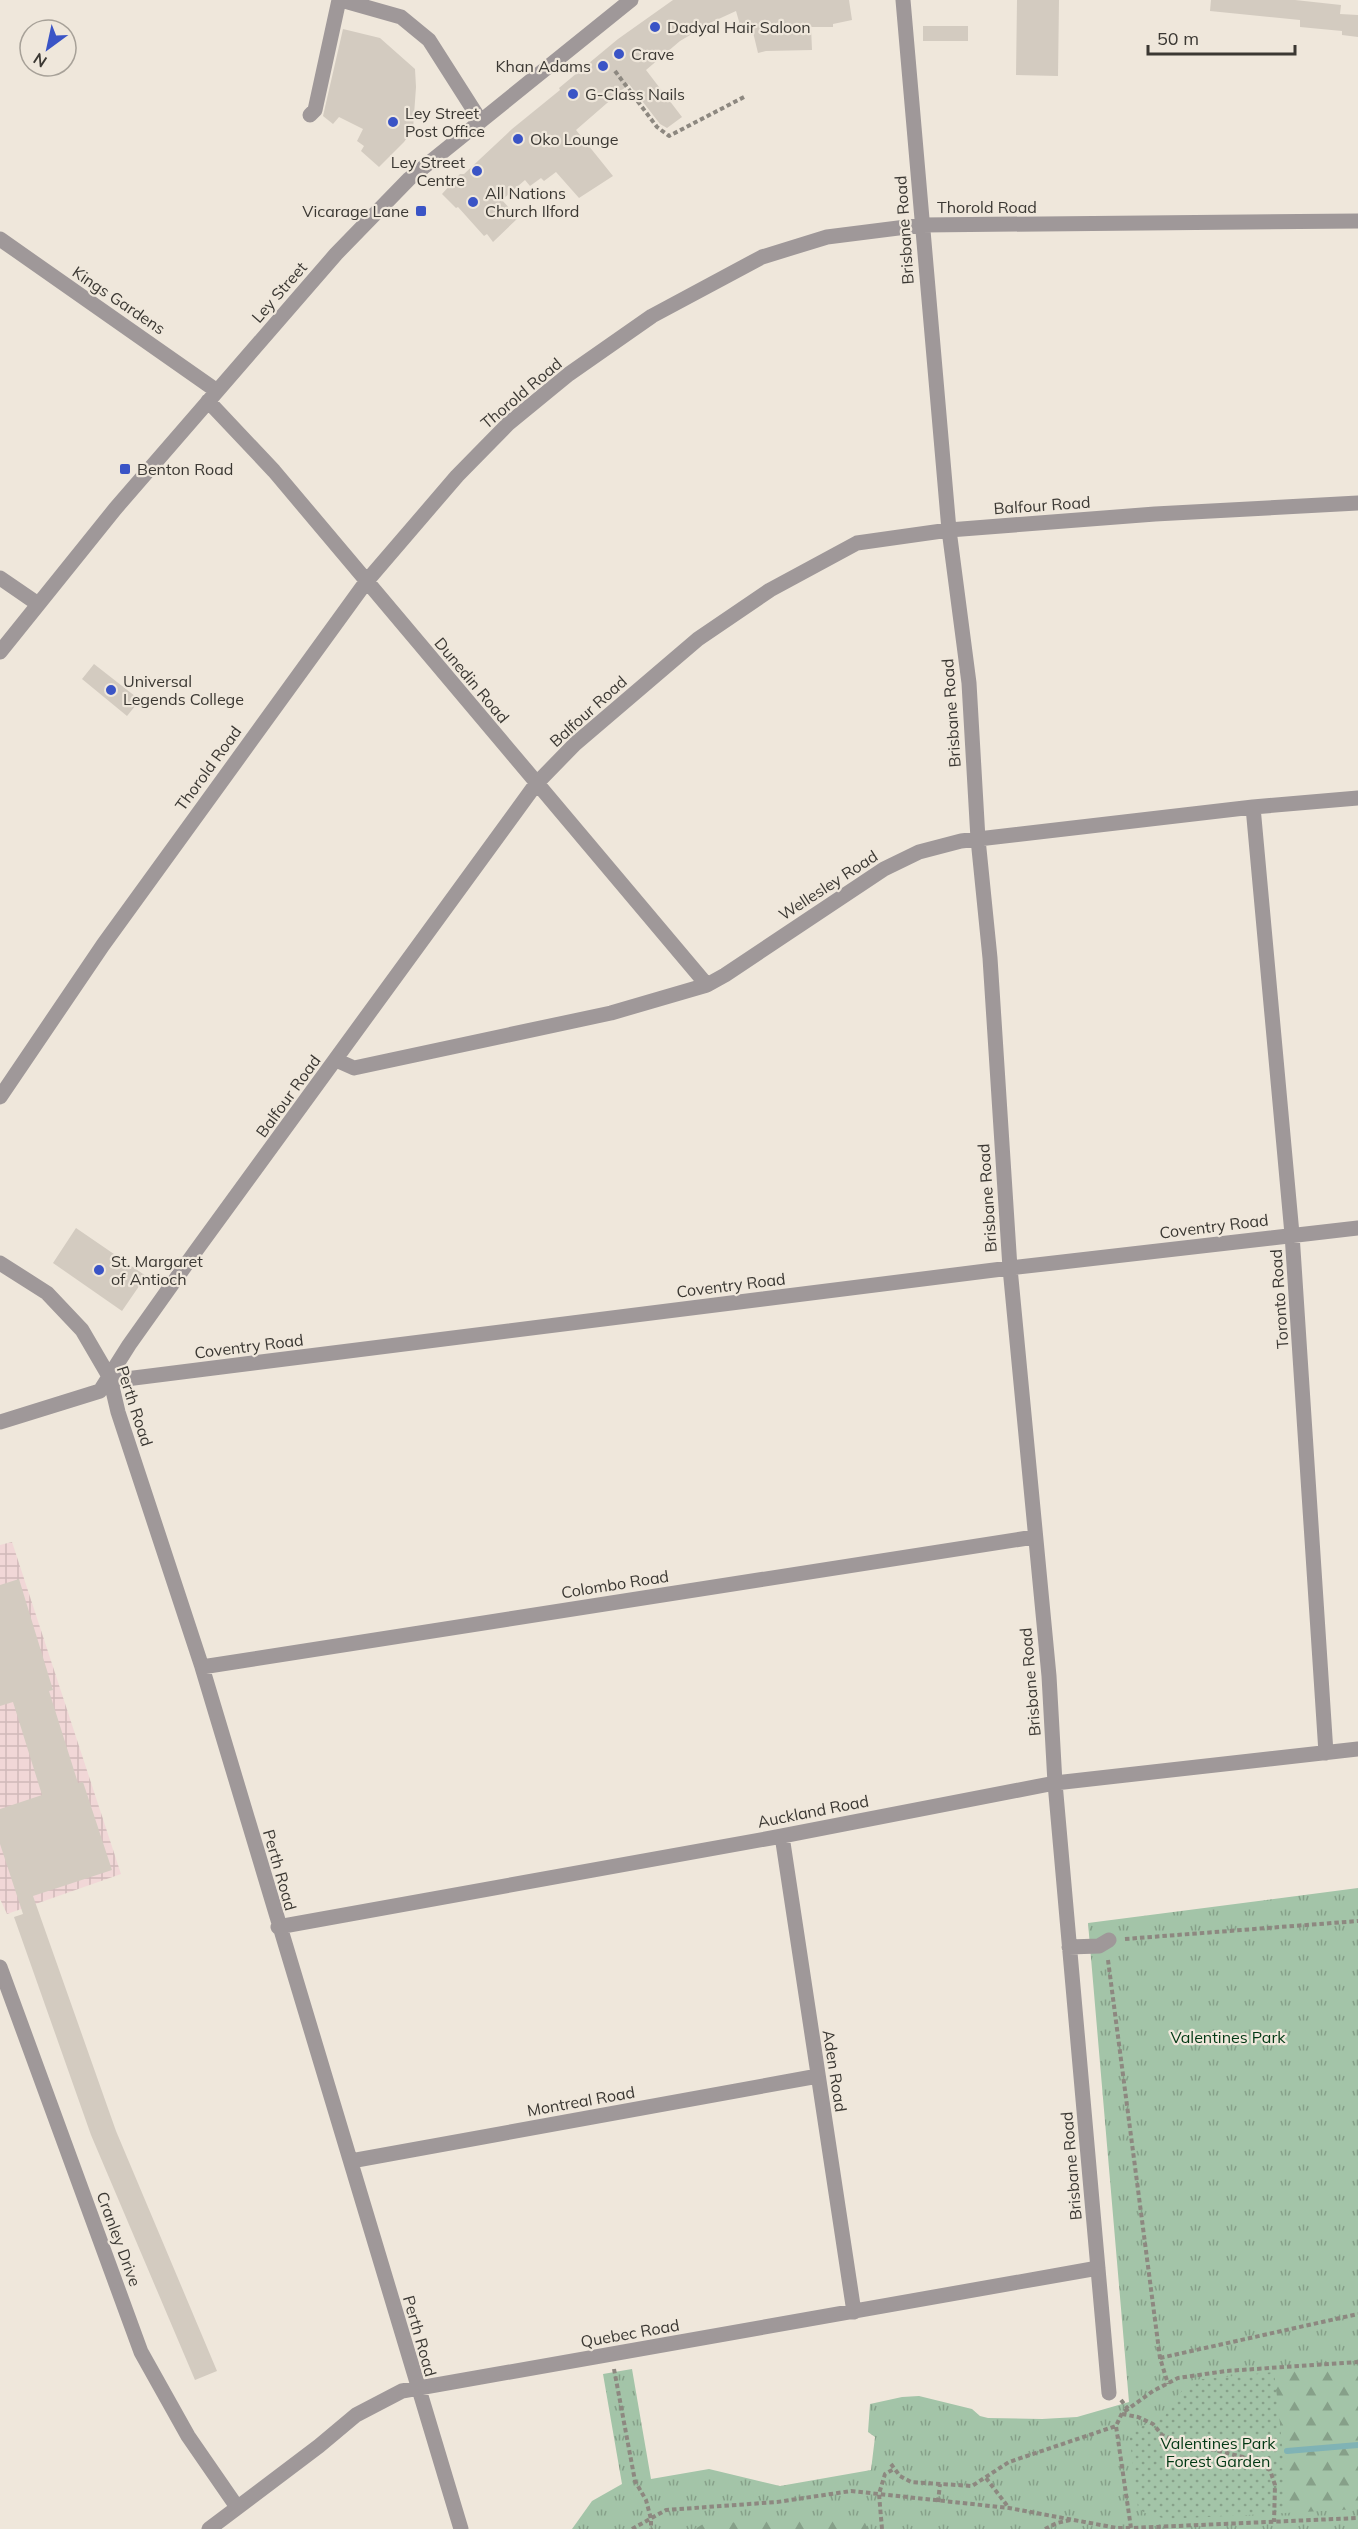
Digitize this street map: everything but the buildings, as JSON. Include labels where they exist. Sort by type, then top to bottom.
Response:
[{"type":"street","points":[[310,115],[315,111],[340,0],[401,17],[429,40],[480,120]]},
{"type":"street","name":"Ley Street","points":[[0,652],[115,508],[336,254],[409,179],[631,0]]},
{"type":"street","name":"Brisbane Road","points":[[903,0],[949,530],[969,683],[978,839],[990,958],[1010,1268],[1049,1676],[1055,1783],[1109,2393]]},
{"type":"street","name":"Thorold Road","points":[[0,1097],[6,1077],[366,582],[457,476],[508,424],[569,374],[652,316],[762,257],[827,237],[922,225],[1358,221]]},
{"type":"street","name":"Kings Gardens","points":[[0,239],[213,396]]},
{"type":"street","name":"Dunedin Road","points":[[213,396],[366,582],[707,985]]},
{"type":"street","name":"Balfour Road","points":[[110,1378],[129,1345],[536,783],[575,744],[698,639],[770,590],[857,543],[949,530],[1155,514],[1358,503]]},
{"type":"street","points":[[0,578],[38,604]]},
{"type":"street","name":"Wellesley Road","points":[[336,1060],[354,1068],[611,1013],[707,985],[884,868],[919,852],[961,840],[1253,807],[1358,798]]},
{"type":"street","name":"Toronto Road","points":[[1253,807],[1292,1234],[1326,1754]]},
{"type":"street","name":"Coventry Road","points":[[110,1378],[126,1380],[1010,1268],[1358,1228]]},
{"type":"street","name":"Perth Road","points":[[0,1263],[47,1293],[64,1310],[82,1330],[110,1378],[117,1412],[202,1668],[278,1927],[351,2161],[417,2390],[461,2529]]},
{"type":"street","points":[[0,1422],[100,1391],[110,1378]]},
{"type":"street","name":"Colombo Road","points":[[202,1668],[1034,1537]]},
{"type":"street","name":"Auckland Road","points":[[278,1927],[783,1836],[1055,1783],[1358,1749]]},
{"type":"street","name":"Aden Road","points":[[783,1836],[854,2312]]},
{"type":"street","points":[[1070,1947],[1099,1946],[1109,1940]]},
{"type":"street","name":"Cranley Drive","points":[[0,1967],[141,2352],[188,2436],[237,2507]]},
{"type":"street","name":"Montreal Road","points":[[351,2161],[818,2076]]},
{"type":"street","name":"Quebec Road","points":[[209,2529],[356,2415],[402,2391],[1098,2268]]},
{"type":"path","points":[[615,71],[657,127],[669,135],[746,96]]},
{"type":"path","points":[[1168,2384],[1160,2358],[1108,1962],[1109,1940],[1358,1921]]},
{"type":"path","points":[[1160,2358],[1358,2313]]},
{"type":"path","points":[[612,2354],[635,2481],[646,2500],[651,2529]]},
{"type":"path","points":[[1131,2528],[1116,2426],[1122,2414],[1128,2409],[1153,2391],[1178,2378],[1358,2362]]},
{"type":"path","points":[[1109,2393],[1122,2400],[1128,2409]]},
{"type":"path","points":[[1122,2414],[1138,2417],[1153,2424],[1162,2435],[1174,2440],[1243,2457],[1270,2470],[1275,2485],[1274,2522]]},
{"type":"path","points":[[891,2464],[900,2476],[911,2482],[972,2486],[1009,2462],[1116,2426]]},
{"type":"path","points":[[882,2529],[879,2494],[885,2474],[894,2469]]},
{"type":"path","points":[[986,2478],[1009,2508]]},
{"type":"path","points":[[938,2502],[940,2484]]},
{"type":"path","points":[[632,2529],[666,2510],[777,2502],[851,2491],[1009,2508],[1131,2528],[1358,2518]]},
{"type":"path","points":[[1046,2529],[1057,2523],[1074,2520]]},
{"type":"shaded area","points":[[12,1542],[121,1874],[7,1914],[0,1899],[0,1545]]},
{"type":"green space","name":"Valentines Park","points":[[1358,1888],[1358,2529],[572,2529],[592,2501],[622,2484],[603,2374],[632,2369],[651,2479],[709,2469],[780,2486],[871,2470],[875,2437],[868,2432],[870,2404],[919,2396],[972,2409],[980,2416],[988,2418],[1042,2419],[1077,2417],[1129,2402],[1088,1923]]},
{"type":"green space","points":[[1358,2366],[1358,2509],[1285,2513],[1285,2471],[1274,2372]]},
{"type":"green space","name":"Valentines Park Forest Garden","points":[[1274,2372],[1285,2471],[1285,2513],[1166,2519],[1145,2513],[1138,2508],[1129,2432],[1165,2416],[1173,2400],[1193,2380]]},
{"type":"green space","points":[[781,2520],[848,2520],[865,2523],[868,2529],[695,2529],[703,2524]]},
{"type":"waterway","points":[[1287,2451],[1358,2445]]},
{"type":"place","name":"Dadyal Hair Saloon","points":[[655,27]]},
{"type":"place","name":"Crave","points":[[619,54]]},
{"type":"place","name":"Khan Adams","points":[[603,66]]},
{"type":"place","name":"G-Class Nails","points":[[573,94]]},
{"type":"place","name":"Ley Street Post Office","points":[[393,122]]},
{"type":"place","name":"Oko Lounge","points":[[518,139]]},
{"type":"place","name":"Ley Street Centre","points":[[477,171]]},
{"type":"place","name":"All Nations Church Ilford","points":[[473,202]]},
{"type":"place","name":"Vicarage Lane","points":[[421,211]]},
{"type":"place","name":"Benton Road","points":[[125,469]]},
{"type":"place","name":"Universal Legends College","points":[[111,690]]},
{"type":"place","name":"St. Margaret of Antioch","points":[[99,1270]]}]
